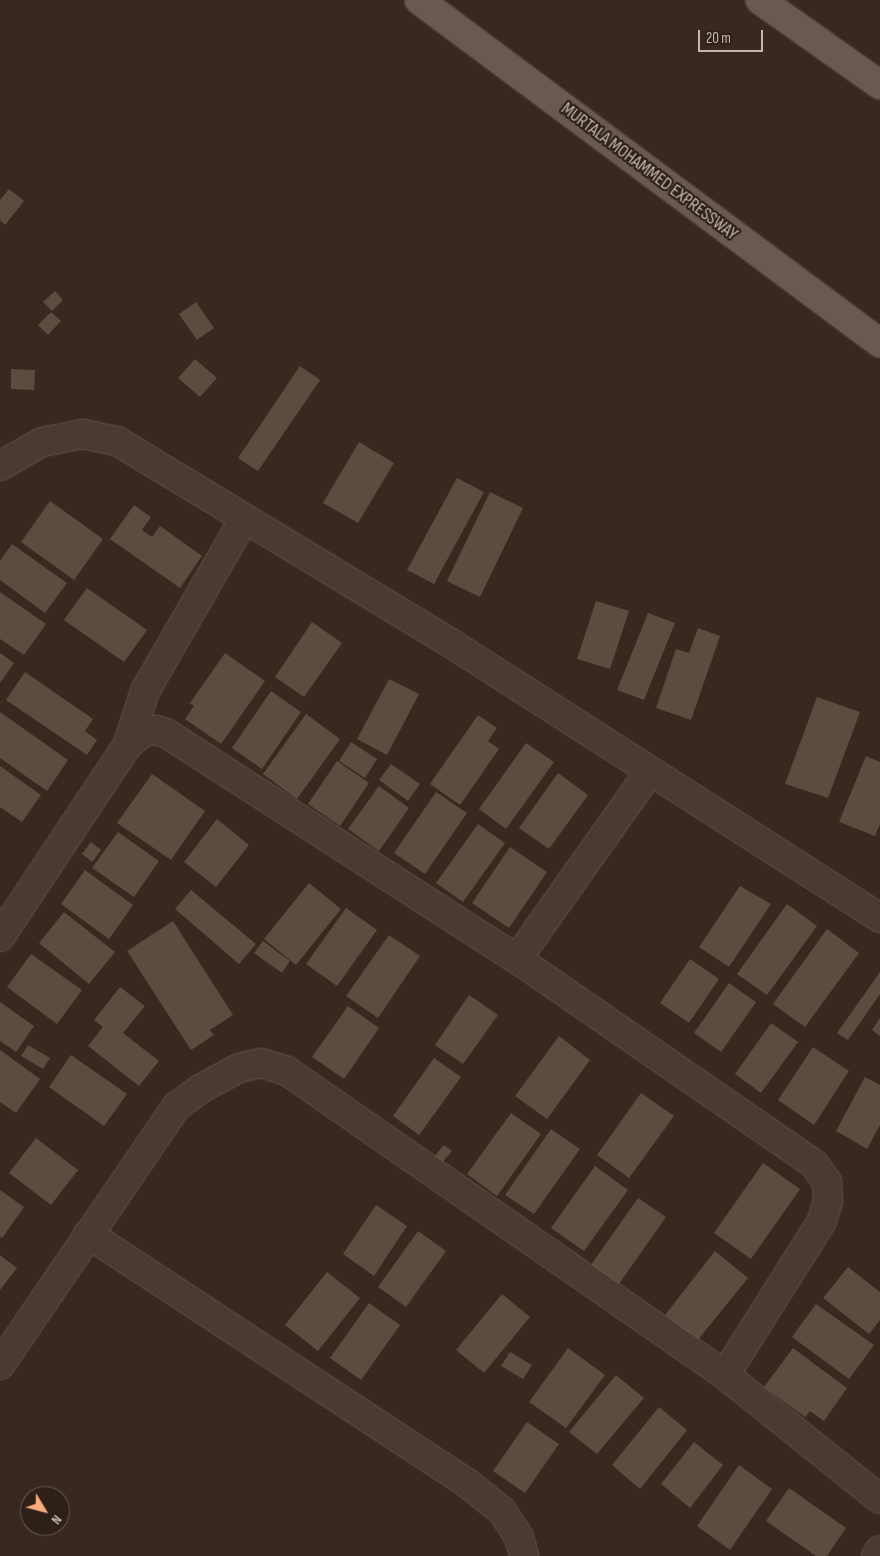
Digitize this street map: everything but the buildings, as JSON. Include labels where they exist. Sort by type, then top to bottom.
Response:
[{"type":"main road","name":"MURTALA MOHAMMED EXPRESSWAY","points":[[419,0],[880,343]]},
{"type":"main road","points":[[760,0],[880,85]]},
{"type":"street","points":[[0,466],[42,442],[83,434],[117,442],[449,642],[880,918]]},
{"type":"street","points":[[0,937],[128,744],[144,691],[244,519]]},
{"type":"street","points":[[128,744],[144,732],[156,730],[166,733],[517,960],[814,1164],[827,1182],[828,1202],[822,1221],[725,1375]]},
{"type":"street","points":[[517,960],[650,771]]},
{"type":"street","points":[[0,1365],[177,1106],[200,1089],[239,1068],[261,1063],[287,1071],[481,1209],[725,1375],[880,1499]]},
{"type":"street","points":[[88,1234],[467,1482],[502,1511],[519,1537],[524,1556]]},
{"type":"street","points":[[876,1556],[880,1550]]}]
